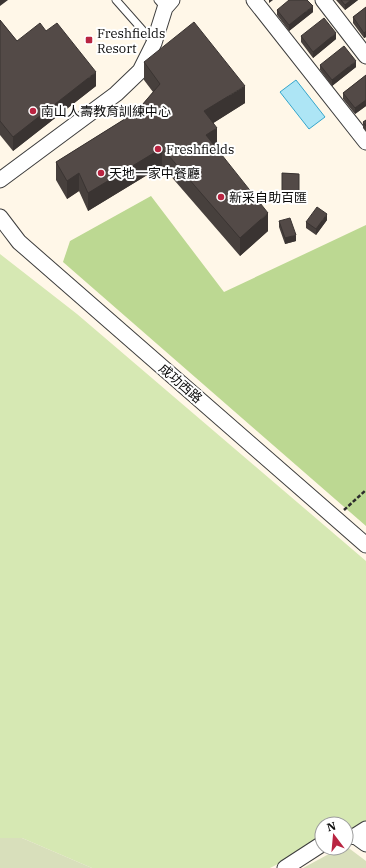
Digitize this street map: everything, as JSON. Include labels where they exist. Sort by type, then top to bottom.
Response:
[{"type":"street","points":[[254,0],[366,142]]},
{"type":"street","points":[[323,0],[366,56]]},
{"type":"street","points":[[0,180],[116,94],[140,71],[154,43],[165,3]]},
{"type":"street","name":"成功西路","points":[[0,217],[19,242],[366,545]]},
{"type":"street","points":[[285,868],[314,849]]},
{"type":"lane","points":[[116,0],[154,43]]},
{"type":"path","points":[[335,518],[366,490]]},
{"type":"green space","points":[[151,196],[224,292],[366,225],[366,526],[63,262],[70,241]]},
{"type":"green space","points":[[0,254],[77,314],[366,561],[366,826],[354,828],[354,816],[314,816],[314,846],[270,868],[92,868],[22,838],[0,838]]},
{"type":"green space","points":[[0,838],[22,838],[92,868],[0,868]]},
{"type":"green space","points":[[354,852],[366,861],[366,868],[303,868],[325,856],[354,856]]},
{"type":"water","points":[[296,80],[325,117],[309,129],[280,92]]},
{"type":"building","points":[[289,0],[307,0],[313,6],[289,25],[277,10]]},
{"type":"building","points":[[341,0],[351,0],[345,5]]},
{"type":"building","points":[[366,7],[366,31],[364,33],[353,17]]},
{"type":"building","points":[[324,18],[336,33],[313,52],[301,36]]},
{"type":"building","name":"南山人壽教育訓練中心","points":[[0,20],[17,41],[40,23],[46,31],[57,23],[96,72],[13,137],[0,121]]},
{"type":"building","name":"Freshfields","points":[[194,22],[245,86],[204,111],[217,128],[206,135],[268,213],[240,238],[162,148],[88,193],[79,173],[67,181],[56,162],[136,112],[160,84],[144,62]]},
{"type":"building","points":[[344,46],[356,61],[332,80],[320,65]]},
{"type":"building","points":[[366,75],[366,100],[355,108],[343,93]]},
{"type":"building","points":[[282,173],[299,174],[299,192],[282,192]]},
{"type":"building","points":[[317,207],[327,214],[316,229],[306,222]]},
{"type":"building","points":[[290,218],[296,235],[285,238],[279,221]]},
{"type":"place","name":"Freshfields Resort","points":[[89,40]]},
{"type":"place","name":"南山人壽教育訓練中心","points":[[33,111]]},
{"type":"place","name":"Freshfields","points":[[158,149]]},
{"type":"place","name":"天地一家中餐廳","points":[[101,173]]},
{"type":"place","name":"新采自助百匯","points":[[221,197]]}]
